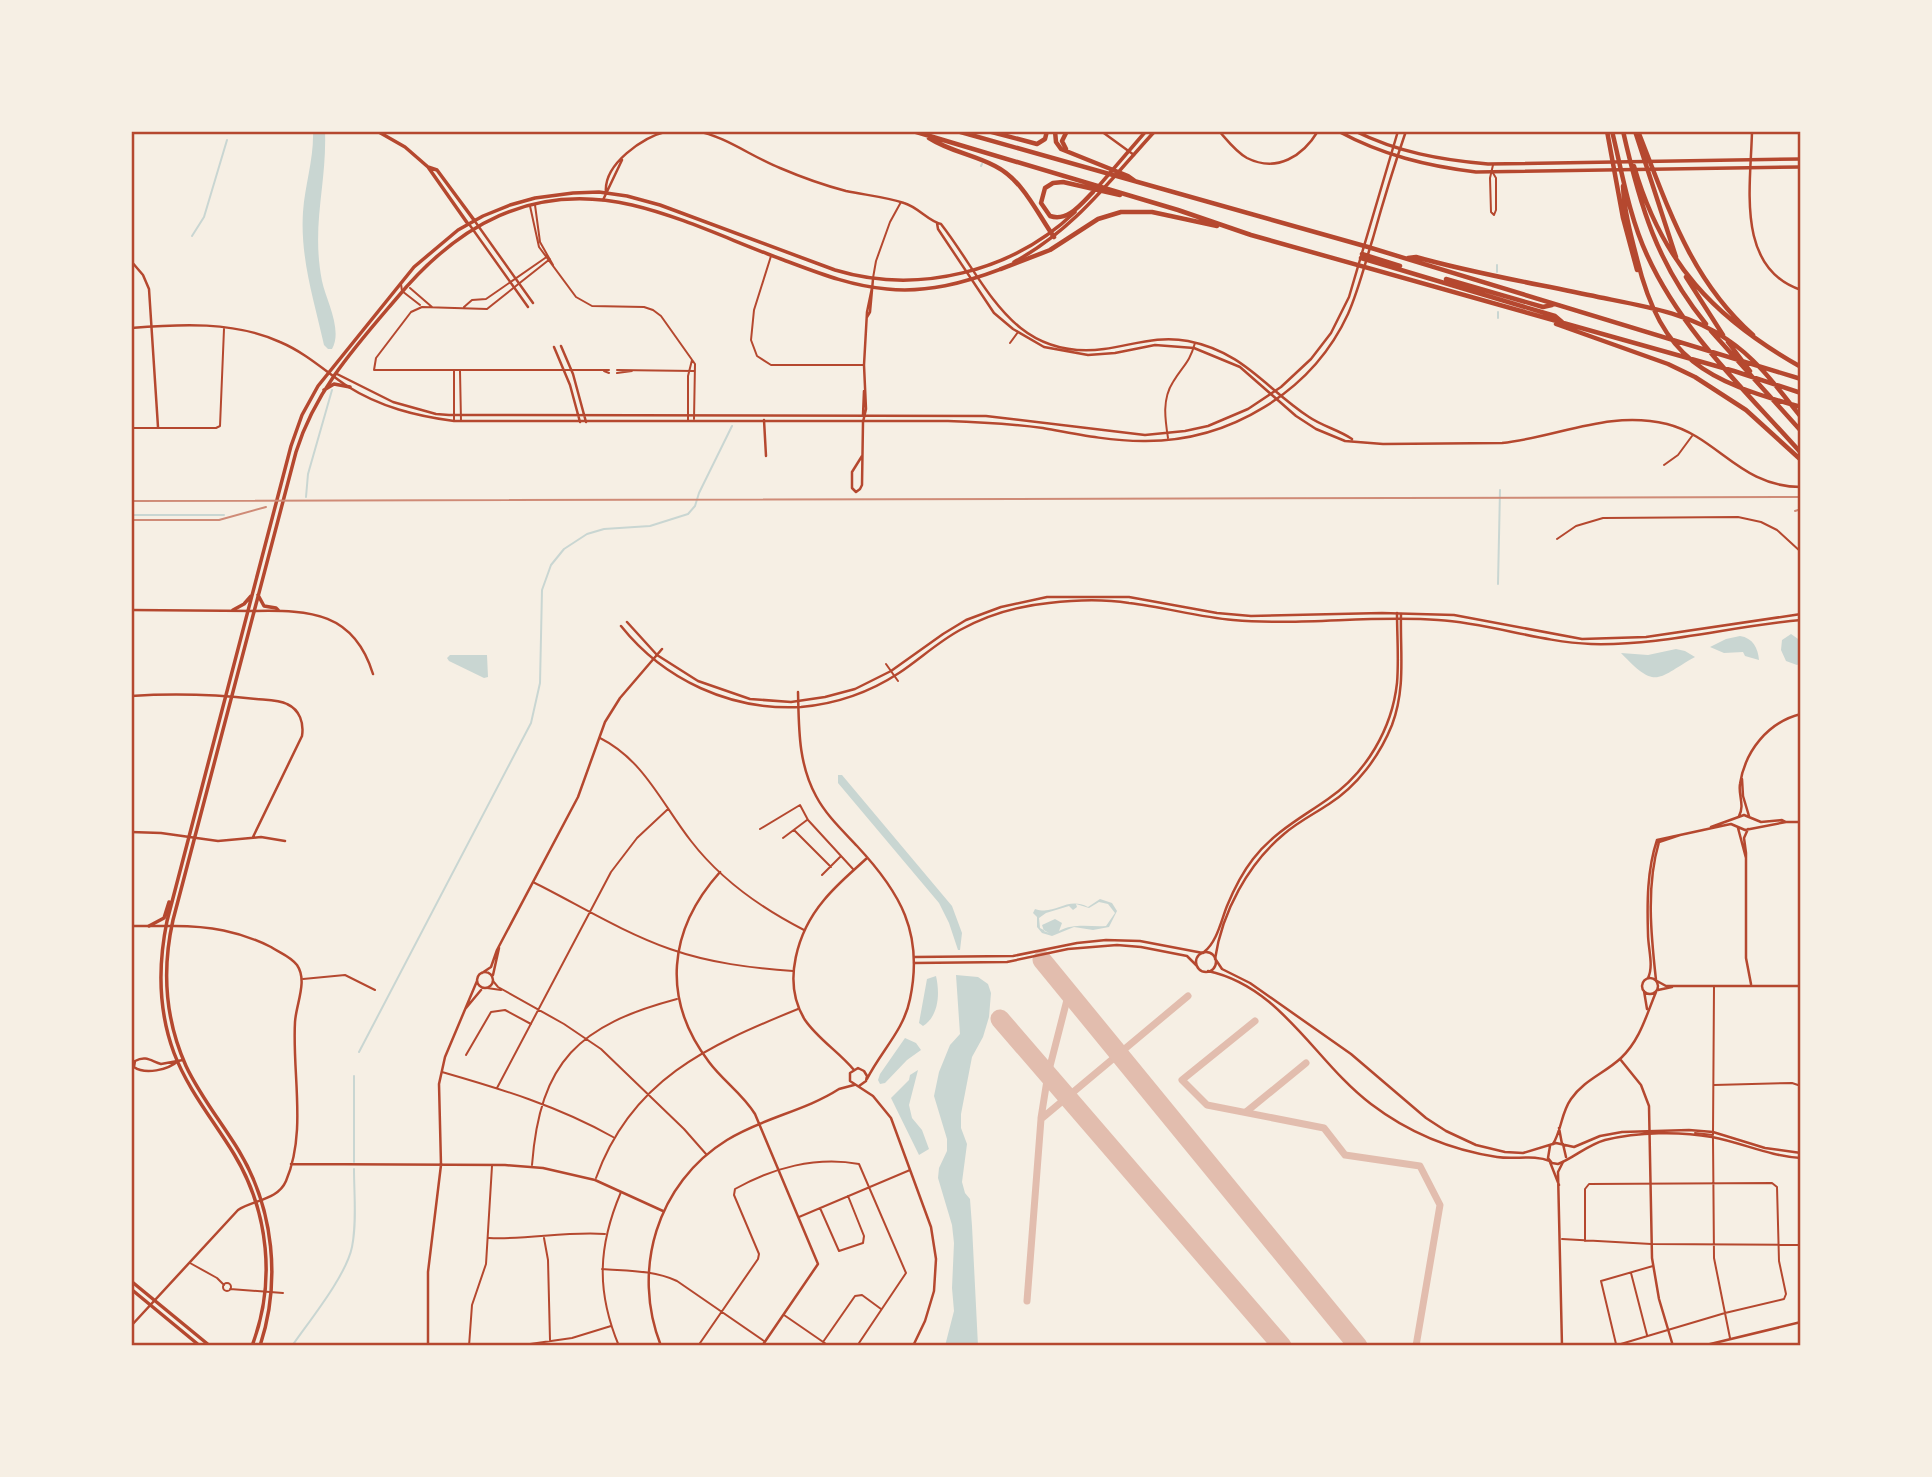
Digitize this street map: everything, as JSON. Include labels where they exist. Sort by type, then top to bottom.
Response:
[{"type":"highway","points":[[913,131],[1179,210],[1251,235]]},
{"type":"highway","points":[[957,131],[1404,258],[1801,379]]},
{"type":"highway","points":[[988,131],[1037,144],[1045,139],[1046,131]]},
{"type":"highway","points":[[1055,131],[1058,146],[1128,176],[1139,184]]},
{"type":"highway","points":[[1067,131],[1062,141],[1069,152]]},
{"type":"highway","points":[[1609,131],[1636,229],[1662,285],[1694,333],[1801,453]]},
{"type":"highway","points":[[1609,131],[1623,218],[1634,260],[1645,293],[1662,326],[1682,352],[1719,380],[1742,390],[1801,407]]},
{"type":"highway","points":[[1624,131],[1636,190],[1652,235],[1680,289],[1717,338],[1801,431]]},
{"type":"highway","points":[[1624,131],[1642,193],[1670,252],[1715,307],[1747,334],[1801,367]]},
{"type":"highway","points":[[1637,131],[1667,233],[1685,275],[1723,335],[1761,387]]},
{"type":"highway","points":[[1637,131],[1684,246],[1698,271],[1724,307],[1773,351]]},
{"type":"highway","points":[[923,134],[1007,173],[1020,186],[1052,235]]},
{"type":"highway","points":[[1623,178],[1625,202],[1645,293]]},
{"type":"highway","points":[[1096,193],[1063,217],[1049,216],[1041,203],[1041,194],[1047,186],[1063,182],[1179,210]]},
{"type":"highway","points":[[1001,269],[1043,253],[1098,219],[1124,211],[1152,212],[1251,235],[1734,371],[1801,393]]},
{"type":"highway","points":[[1364,257],[1543,307],[1553,305]]},
{"type":"highway","points":[[1404,258],[1416,257],[1638,305],[1689,319],[1729,341],[1761,369],[1801,417]]},
{"type":"highway","points":[[1413,271],[1555,316],[1565,325]]},
{"type":"highway","points":[[1553,321],[1562,327],[1653,358],[1695,377],[1746,410],[1801,460]]},
{"type":"main road","points":[[377,131],[405,147],[428,167],[468,224]]},
{"type":"main road","points":[[260,1346],[267,1323],[268,1292],[266,1251],[258,1201],[239,1163],[191,1088],[167,1028],[161,991],[162,953],[173,898],[273,514],[300,438],[322,391],[334,374],[402,290],[435,256],[478,225],[532,205],[568,200],[603,201],[652,211],[836,279],[872,287],[920,289],[971,280],[1001,269],[1052,235],[1122,168],[1146,131]]},
{"type":"main road","points":[[1096,193],[1116,166],[1155,131]]},
{"type":"main road","points":[[1338,131],[1359,143],[1391,155],[1451,169],[1493,172],[1801,167]]},
{"type":"main road","points":[[1355,131],[1400,149],[1440,158],[1493,164],[1801,159]]},
{"type":"main road","points":[[428,167],[437,170],[444,178],[474,220]]},
{"type":"main road","points":[[181,1060],[168,1000],[167,956],[172,926],[279,514],[299,422],[313,392],[328,370],[428,253],[474,220],[510,205],[535,198],[573,193],[606,193],[652,203],[835,270],[873,279],[916,281],[966,272],[1052,235]]},
{"type":"main road","points":[[322,391],[334,384],[350,387]]},
{"type":"main road","points":[[233,610],[245,604],[252,594]]},
{"type":"main road","points":[[258,595],[264,606],[278,610]]},
{"type":"main road","points":[[149,926],[164,918],[173,898]]},
{"type":"main road","points":[[131,1282],[210,1346]]},
{"type":"main road","points":[[131,1289],[200,1346]]},
{"type":"main road","points":[[253,1346],[268,1292]]},
{"type":"street","points":[[603,201],[617,162],[641,142],[668,131]]},
{"type":"street","points":[[696,131],[811,180],[901,202],[924,212],[941,224],[996,306],[1021,328],[1045,342],[1076,349],[1103,349],[1166,338],[1196,342],[1245,364],[1309,418],[1353,440]]},
{"type":"street","points":[[1101,131],[1131,153]]},
{"type":"street","points":[[1219,131],[1243,155],[1251,160],[1270,163],[1295,157],[1309,146],[1318,131]]},
{"type":"street","points":[[131,328],[190,325],[224,328],[267,337],[281,342],[328,370],[368,398],[403,411],[454,421],[937,421],[1021,425],[1122,441],[1168,440],[1217,430],[1252,414],[1282,395],[1309,371],[1326,351],[1348,314],[1360,283],[1369,231],[1398,131]]},
{"type":"street","points":[[334,374],[393,402],[436,414],[986,416],[1123,434],[1167,433],[1208,426],[1239,413],[1271,394],[1301,370],[1331,333],[1349,297],[1374,232],[1406,131]]},
{"type":"street","points":[[1752,131],[1751,205],[1756,247],[1771,272],[1783,282],[1801,290]]},
{"type":"street","points":[[1493,164],[1496,178],[1494,215],[1491,212],[1490,178],[1493,172]]},
{"type":"street","points":[[862,456],[852,472],[852,488],[856,492],[862,485],[863,415],[866,409],[864,365],[869,293],[876,261],[890,222],[901,202]]},
{"type":"street","points":[[532,205],[540,242],[548,258]]},
{"type":"street","points":[[532,205],[539,247],[573,293],[587,304],[603,308],[644,307],[659,313],[695,363],[694,420]]},
{"type":"street","points":[[474,220],[533,303]]},
{"type":"street","points":[[937,223],[938,229],[971,280],[995,313],[1017,333],[1044,347],[1088,355],[1155,345],[1194,348],[1240,367],[1296,416],[1317,429],[1345,440],[1384,444],[1502,443],[1591,423],[1627,421],[1664,424],[1692,435],[1752,476],[1778,485],[1801,487]]},
{"type":"street","points":[[468,224],[528,307]]},
{"type":"street","points":[[771,255],[754,310],[751,340],[757,356],[771,365],[864,365]]},
{"type":"street","points":[[463,307],[472,300],[486,299],[548,258]]},
{"type":"street","points":[[548,258],[485,309],[422,307],[407,316],[374,361],[374,370],[609,372]]},
{"type":"street","points":[[131,261],[147,281],[158,428]]},
{"type":"street","points":[[400,284],[407,286],[433,307]]},
{"type":"street","points":[[400,284],[402,290],[422,307]]},
{"type":"street","points":[[412,299],[416,294]]},
{"type":"street","points":[[486,299],[491,304]]},
{"type":"street","points":[[131,428],[220,426],[224,328]]},
{"type":"street","points":[[1010,343],[1021,328]]},
{"type":"street","points":[[1168,440],[1165,415],[1169,389],[1189,362],[1196,342]]},
{"type":"street","points":[[561,346],[573,374],[586,422]]},
{"type":"street","points":[[554,347],[570,385],[580,422]]},
{"type":"street","points":[[688,420],[691,356]]},
{"type":"street","points":[[454,370],[454,421]]},
{"type":"street","points":[[460,370],[461,421]]},
{"type":"street","points":[[617,371],[695,371]]},
{"type":"street","points":[[454,384],[460,384]]},
{"type":"street","points":[[764,416],[766,456]]},
{"type":"street","points":[[937,416],[937,421]]},
{"type":"street","points":[[1664,466],[1678,455],[1692,435]]},
{"type":"street","points":[[1557,539],[1576,526],[1603,518],[1738,517],[1761,522],[1777,530],[1801,552]]},
{"type":"street","points":[[627,622],[657,655],[698,681],[720,691],[750,699],[798,701],[840,694],[864,685],[891,671],[954,626],[1012,603],[1047,597],[1129,597],[1251,616],[1399,613],[1462,616],[1562,636],[1596,639],[1646,637],[1801,614]]},
{"type":"street","points":[[621,626],[653,659],[688,682],[733,700],[760,706],[798,707],[842,699],[866,690],[894,676],[946,638],[969,625],[1025,606],[1069,601],[1115,601],[1243,621],[1447,620],[1590,644],[1644,642],[1801,621]]},
{"type":"street","points":[[1161,608],[1163,602]]},
{"type":"street","points":[[131,610],[278,610],[318,614],[343,627],[366,655],[373,674]]},
{"type":"street","points":[[1198,966],[1197,959],[1212,946],[1237,885],[1256,855],[1286,826],[1346,785],[1364,765],[1378,743],[1388,721],[1396,692],[1399,613]]},
{"type":"street","points":[[1208,971],[1215,967],[1218,941],[1237,895],[1264,853],[1289,829],[1345,792],[1361,776],[1381,748],[1392,723],[1402,685],[1399,620]]},
{"type":"street","points":[[611,1326],[572,1338],[530,1345],[428,1345],[428,1272],[441,1166],[439,1108],[442,1072],[452,1036],[477,981],[482,973],[491,967],[578,797],[598,738],[615,705],[662,649]]},
{"type":"street","points":[[886,664],[898,681]]},
{"type":"street","points":[[131,696],[184,692],[226,695],[285,702],[299,715],[303,727],[299,744],[253,837]]},
{"type":"street","points":[[798,692],[801,756],[816,796],[830,817],[880,871],[898,897],[906,916],[914,957],[910,1000],[905,1017],[867,1080],[859,1086]]},
{"type":"street","points":[[1746,858],[1736,823],[1742,807],[1742,778],[1749,755],[1763,735],[1784,720],[1801,714]]},
{"type":"street","points":[[598,738],[619,749],[638,767],[691,841],[720,872],[755,901],[805,931]]},
{"type":"street","points":[[1742,778],[1743,796],[1750,817],[1749,829],[1744,838],[1746,958],[1751,985]]},
{"type":"street","points":[[760,829],[800,805],[808,820],[854,870]]},
{"type":"street","points":[[497,1087],[606,881],[622,856],[668,809]]},
{"type":"street","points":[[1704,829],[1738,816],[1761,822],[1801,822]]},
{"type":"street","points":[[783,838],[808,820]]},
{"type":"street","points":[[1647,1010],[1643,983],[1651,970],[1648,931],[1649,875],[1655,842],[1731,824],[1749,829],[1782,825],[1786,822]]},
{"type":"street","points":[[794,830],[831,867]]},
{"type":"street","points":[[131,832],[152,832],[218,841],[253,837],[285,841]]},
{"type":"street","points":[[1560,1188],[1548,1151],[1565,1109],[1586,1082],[1620,1059],[1640,1034],[1656,991],[1651,912],[1655,856],[1659,842],[1680,835]]},
{"type":"street","points":[[822,875],[841,856]]},
{"type":"street","points":[[853,1070],[810,1026],[799,1008],[794,991],[794,972],[796,954],[805,931],[824,900],[867,857]]},
{"type":"street","points":[[602,1269],[648,1271],[677,1280],[763,1344],[818,1264],[760,1125],[745,1098],[703,1054],[686,1025],[678,999],[676,967],[682,935],[692,910],[720,872]]},
{"type":"street","points":[[533,882],[638,936],[678,951],[736,965],[794,972]]},
{"type":"street","points":[[131,926],[224,929],[258,941],[289,957],[300,971],[302,980],[295,1022],[296,1134],[291,1164],[283,1187],[275,1194],[237,1210],[131,1326]]},
{"type":"street","points":[[914,957],[1013,956],[1106,940],[1144,942],[1211,953],[1221,968],[1250,984],[1351,1054],[1426,1118],[1476,1145],[1505,1152],[1528,1152],[1552,1144],[1574,1147],[1609,1134],[1651,1129],[1713,1132],[1765,1148],[1801,1153]]},
{"type":"street","points":[[914,963],[1007,962],[1068,949],[1117,945],[1187,956],[1202,970],[1228,977],[1266,1000],[1294,1025],[1356,1092],[1410,1130],[1443,1144],[1511,1159],[1535,1156],[1558,1164],[1600,1142],[1622,1137],[1679,1135],[1713,1137],[1759,1152],[1801,1158]]},
{"type":"street","points":[[466,1008],[476,993],[491,986],[499,948]]},
{"type":"street","points":[[482,973],[490,974],[498,987],[586,1039],[684,1129],[706,1155]]},
{"type":"street","points":[[302,980],[345,975],[375,990]]},
{"type":"street","points":[[1648,978],[1666,986],[1801,986]]},
{"type":"street","points":[[477,981],[485,988],[506,991]]},
{"type":"street","points":[[1644,991],[1651,994],[1675,986]]},
{"type":"street","points":[[1679,1135],[1713,1135],[1714,986]]},
{"type":"street","points":[[532,1166],[535,1131],[542,1103],[559,1068],[586,1039],[624,1016],[678,999]]},
{"type":"street","points":[[595,1180],[613,1137],[646,1093],[665,1078],[741,1031],[799,1008]]},
{"type":"street","points":[[466,1055],[491,1012],[505,1010],[531,1024]]},
{"type":"street","points":[[142,1058],[160,1064],[181,1060],[153,1071],[140,1071],[134,1067],[135,1061],[142,1058]]},
{"type":"street","points":[[1620,1059],[1636,1077],[1646,1095],[1650,1113],[1653,1266],[1673,1346]]},
{"type":"street","points":[[864,1071],[875,1063]]},
{"type":"street","points":[[839,1089],[853,1070],[858,1068],[864,1071],[870,1093]]},
{"type":"street","points":[[442,1072],[542,1103],[572,1115],[613,1137]]},
{"type":"street","points":[[849,1078],[854,1085]]},
{"type":"street","points":[[1713,1085],[1792,1083],[1801,1086]]},
{"type":"street","points":[[662,1346],[650,1310],[648,1271],[651,1247],[663,1211],[680,1183],[706,1155],[728,1139],[839,1089],[854,1085],[870,1093],[891,1118],[931,1227],[936,1259],[931,1305],[913,1346]]},
{"type":"street","points":[[1559,1128],[1566,1151],[1558,1172],[1562,1346]]},
{"type":"street","points":[[1713,1137],[1715,1269],[1731,1339]]},
{"type":"street","points":[[698,1346],[758,1258],[734,1190],[798,1163],[859,1164],[906,1273],[856,1346]]},
{"type":"street","points":[[291,1164],[532,1166],[595,1180],[663,1211]]},
{"type":"street","points":[[469,1345],[471,1308],[484,1274],[489,1238],[492,1165]]},
{"type":"street","points":[[799,1217],[911,1169]]},
{"type":"street","points":[[1586,1241],[1587,1186],[1714,1183],[1775,1185],[1778,1245],[1785,1297],[1615,1345],[1601,1281],[1653,1266]]},
{"type":"street","points":[[619,1346],[605,1303],[602,1269],[606,1234],[621,1191]]},
{"type":"street","points":[[820,1208],[839,1251],[864,1241],[848,1196]]},
{"type":"street","points":[[489,1238],[606,1234]]},
{"type":"street","points":[[544,1237],[548,1260],[550,1342]]},
{"type":"street","points":[[1561,1239],[1651,1244],[1801,1245]]},
{"type":"street","points":[[189,1262],[217,1278],[224,1285],[224,1290],[282,1293]]},
{"type":"street","points":[[1630,1272],[1647,1336]]},
{"type":"street","points":[[224,1285],[229,1284],[230,1289]]},
{"type":"street","points":[[823,1342],[855,1296],[862,1295],[882,1309]]},
{"type":"street","points":[[783,1315],[829,1346]]},
{"type":"street","points":[[1702,1346],[1801,1322]]},
{"type":"shaded area","points":[[313,131],[325,131],[318,242],[322,281],[335,324],[332,349],[324,345],[304,246],[303,212]]},
{"type":"shaded area","points":[[1791,634],[1801,641],[1801,663],[1797,665],[1786,661],[1781,650],[1782,640]]},
{"type":"shaded area","points":[[1740,636],[1754,644],[1759,660],[1745,656],[1743,652],[1724,653],[1710,647],[1726,639]]},
{"type":"shaded area","points":[[1676,649],[1695,657],[1657,677],[1642,673],[1621,653],[1648,655]]},
{"type":"shaded area","points":[[450,655],[487,655],[488,677],[484,678],[449,661],[447,658]]},
{"type":"shaded area","points":[[838,775],[842,775],[952,906],[962,933],[960,950],[939,903],[838,783]]},
{"type":"shaded area","points":[[1100,899],[1112,903],[1117,911],[1109,927],[1093,930],[1074,927],[1052,936],[1042,933],[1037,927],[1037,917],[1033,913],[1035,909],[1049,910],[1073,904],[1080,904],[1088,907]],"holes":[[[1099,902],[1108,904],[1115,913],[1106,926],[1076,926],[1059,931],[1062,923],[1055,919],[1042,925],[1044,930],[1040,928],[1039,918],[1046,913],[1069,906],[1073,910],[1077,907],[1076,904],[1089,908]]]},
{"type":"shaded area","points":[[956,975],[978,977],[988,984],[991,993],[989,1017],[983,1037],[972,1057],[961,1114],[961,1128],[967,1144],[962,1182],[970,1199],[978,1346],[945,1346],[954,1311],[954,1243],[952,1225],[938,1178],[939,1168],[947,1151],[947,1139],[934,1096],[939,1072],[950,1045],[960,1034]]},
{"type":"shaded area","points":[[936,976],[937,1004],[932,1016],[923,1026],[919,1023],[927,979]]},
{"type":"shaded area","points":[[905,1038],[916,1043],[921,1050],[885,1083],[880,1084],[880,1074]]},
{"type":"shaded area","points":[[918,1070],[909,1105],[912,1118],[922,1130],[929,1149],[919,1155],[891,1098],[909,1080],[910,1075]]},
{"type":"waterway","points":[[192,236],[204,217],[227,140]]},
{"type":"waterway","points":[[1497,265],[1497,272]]},
{"type":"waterway","points":[[1498,312],[1498,318]]},
{"type":"waterway","points":[[306,497],[308,474],[332,390]]},
{"type":"waterway","points":[[359,1052],[531,723],[540,683],[542,590],[551,565],[564,549],[587,534],[604,529],[650,526],[688,514],[695,506],[732,426]]},
{"type":"waterway","points":[[1498,584],[1500,490]]},
{"type":"waterway","points":[[131,515],[224,515]]},
{"type":"waterway","points":[[354,1076],[354,1162]]},
{"type":"waterway","points":[[292,1346],[326,1298],[348,1259],[354,1228],[354,1169]]},
{"type":"taxiway","points":[[1041,1118],[1048,1074],[1069,992]]},
{"type":"taxiway","points":[[1027,1301],[1041,1119],[1188,996]]},
{"type":"taxiway","points":[[1255,1021],[1182,1080],[1207,1105],[1324,1128],[1345,1155],[1420,1166],[1440,1205],[1416,1346]]},
{"type":"taxiway","points":[[1246,1112],[1306,1063]]},
{"type":"runway","points":[[1042,960],[1358,1346]]},
{"type":"runway","points":[[1000,1019],[1282,1346]]},
{"type":"railway","points":[[131,501],[1801,497]]},
{"type":"railway","points":[[131,520],[219,520],[266,507]]},
{"type":"railway","points":[[1795,511],[1801,509]]}]
